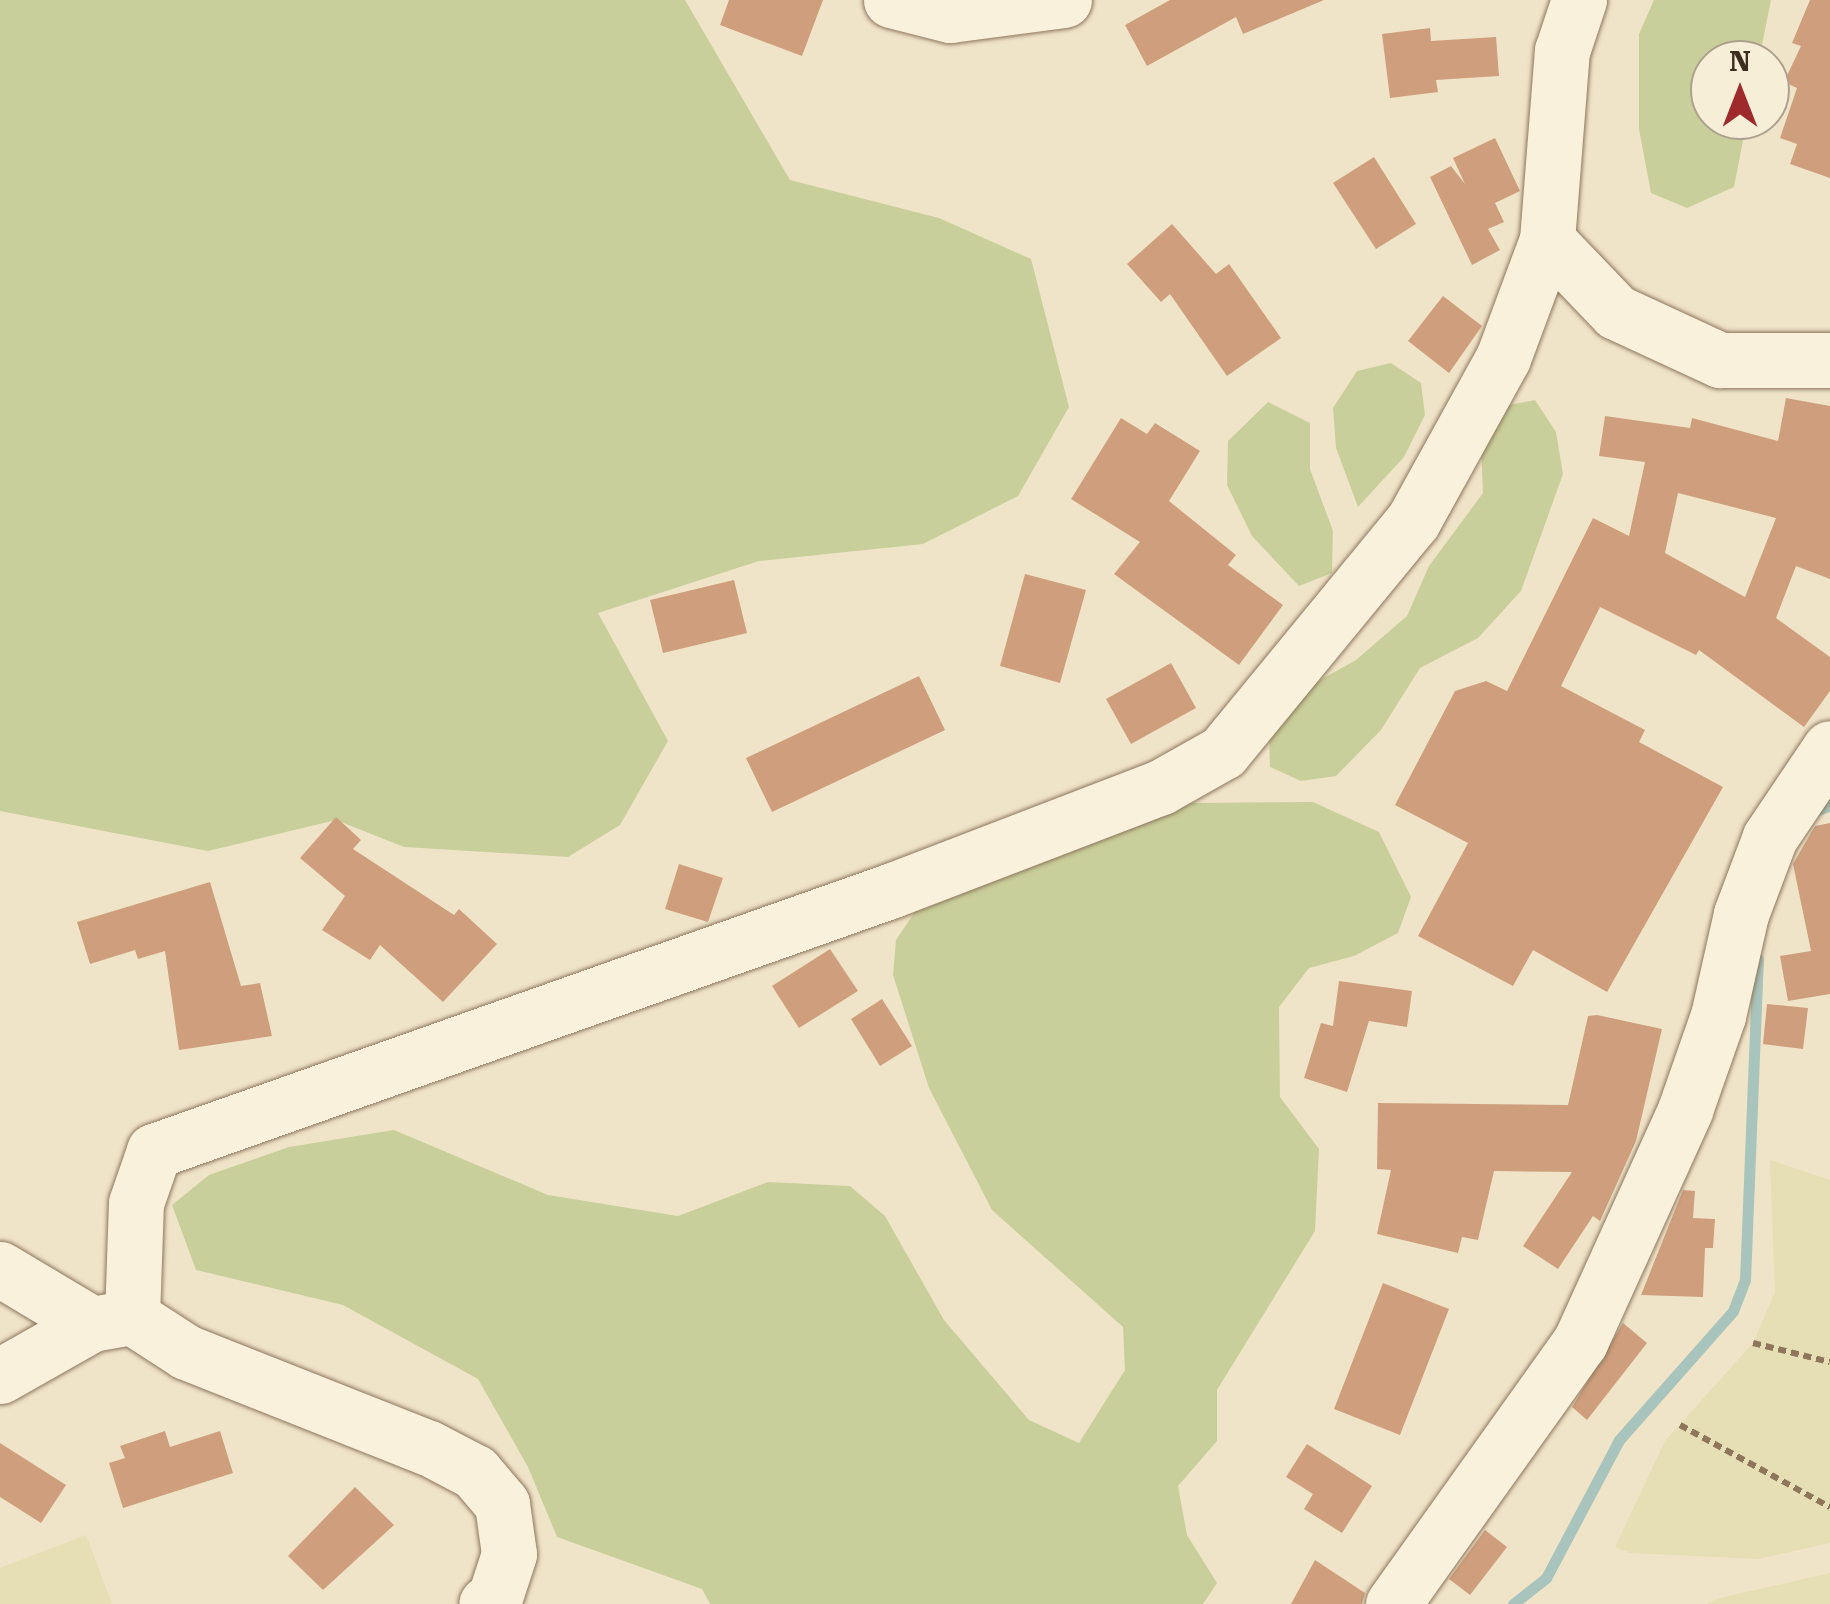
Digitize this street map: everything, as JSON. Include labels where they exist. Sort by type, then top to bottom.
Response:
[{"type":"street","points":[[891,0],[950,15],[1064,0]]},
{"type":"street","points":[[112,1320],[136,1203],[154,1151],[890,891],[1160,788],[1223,752],[1413,521],[1504,358],[1547,240],[1562,51],[1579,0]]},
{"type":"street","points":[[1547,240],[1616,312],[1720,360],[1830,360]]},
{"type":"street","points":[[1393,1604],[1580,1342],[1685,1110],[1718,1016],[1741,914],[1770,837],[1830,748]]},
{"type":"street","points":[[0,1269],[186,1352],[474,1472],[502,1504],[509,1554],[496,1597],[486,1604]]},
{"type":"street","points":[[0,1376],[112,1320]]},
{"type":"path","points":[[1754,1343],[1830,1362]]},
{"type":"path","points":[[1680,1425],[1830,1506]]},
{"type":"shaded area","points":[[1770,1160],[1830,1180],[1830,1543],[1758,1559],[1630,1553],[1615,1547],[1665,1441],[1753,1343],[1775,1292]]},
{"type":"shaded area","points":[[86,1535],[112,1604],[0,1604],[0,1568]]},
{"type":"shaded area","points":[[1830,1573],[1830,1604],[1706,1604],[1724,1597]]},
{"type":"green space","points":[[0,0],[685,0],[790,180],[939,218],[1031,259],[1069,407],[1018,496],[923,544],[759,561],[598,613],[668,741],[620,825],[568,857],[404,847],[336,820],[208,851],[0,811]]},
{"type":"green space","points":[[1654,0],[1771,0],[1763,40],[1690,40],[1690,140],[1743,140],[1734,187],[1687,208],[1651,193],[1639,129],[1639,34]]},
{"type":"green space","points":[[1391,363],[1421,383],[1425,415],[1404,457],[1358,507],[1336,448],[1333,408],[1357,371]]},
{"type":"green space","points":[[1535,400],[1556,432],[1563,474],[1521,591],[1478,638],[1420,668],[1381,730],[1336,776],[1301,781],[1270,767],[1269,736],[1299,692],[1356,660],[1407,616],[1429,566],[1483,493],[1481,444],[1503,406]]},
{"type":"green space","points":[[1268,402],[1310,423],[1310,469],[1333,531],[1332,573],[1299,586],[1252,536],[1227,485],[1228,441]]},
{"type":"green space","points":[[1313,802],[1379,832],[1411,897],[1398,933],[1354,956],[1309,968],[1279,1007],[1280,1097],[1319,1149],[1315,1231],[1217,1390],[1217,1441],[1178,1486],[1187,1535],[1217,1583],[1203,1604],[710,1604],[702,1589],[557,1537],[528,1467],[478,1379],[343,1305],[196,1270],[172,1205],[209,1175],[289,1147],[394,1130],[548,1195],[678,1216],[768,1182],[850,1186],[885,1216],[944,1320],[1029,1420],[1079,1443],[1125,1370],[1123,1327],[992,1210],[929,1088],[893,975],[896,940],[920,904],[1190,803]]},
{"type":"building","points":[[729,0],[823,0],[802,56],[720,25]]},
{"type":"building","points":[[1170,0],[1324,0],[1243,34],[1236,17],[1147,66],[1125,25]]},
{"type":"building","points":[[1810,0],[1830,0],[1830,178],[1790,164],[1797,144],[1786,140],[1790,140],[1790,109],[1797,88],[1790,85],[1790,69],[1801,46],[1792,43]]},
{"type":"building","points":[[1430,28],[1431,41],[1496,37],[1499,76],[1436,80],[1438,92],[1390,98],[1382,34]]},
{"type":"building","points":[[1495,138],[1520,191],[1495,203],[1504,222],[1488,229],[1500,250],[1472,265],[1430,177],[1451,166],[1465,184],[1453,158]]},
{"type":"building","points":[[1374,157],[1416,224],[1376,249],[1333,183]]},
{"type":"building","points":[[1172,224],[1216,274],[1229,264],[1281,338],[1227,376],[1170,294],[1161,302],[1127,264]]},
{"type":"building","points":[[1443,296],[1482,326],[1449,373],[1408,341]]},
{"type":"building","points":[[1786,398],[1830,406],[1830,579],[1796,566],[1776,618],[1830,657],[1830,691],[1804,727],[1699,650],[1696,655],[1600,607],[1561,686],[1645,730],[1639,742],[1723,787],[1607,992],[1533,950],[1513,986],[1418,936],[1468,843],[1395,805],[1455,691],[1486,681],[1507,691],[1593,518],[1629,536],[1645,462],[1599,456],[1605,416],[1690,428],[1692,418],[1778,441]],"holes":[[[1678,493],[1776,518],[1745,597],[1665,553]]]},
{"type":"building","points":[[1121,418],[1147,434],[1155,423],[1200,451],[1169,501],[1236,555],[1228,565],[1283,605],[1239,665],[1114,574],[1140,542],[1071,499]]},
{"type":"building","points":[[1025,574],[1086,590],[1060,683],[1000,666]]},
{"type":"building","points":[[734,580],[747,633],[663,653],[650,600]]},
{"type":"building","points":[[1171,663],[1196,708],[1131,744],[1106,699]]},
{"type":"building","points":[[919,676],[945,730],[772,812],[746,758]]},
{"type":"building","points":[[336,817],[361,840],[353,849],[454,915],[459,909],[497,944],[443,1002],[380,945],[370,960],[322,930],[345,896],[300,858]]},
{"type":"building","points":[[1830,823],[1830,994],[1788,1001],[1780,956],[1811,951],[1793,864],[1815,826]]},
{"type":"building","points":[[679,864],[723,878],[708,922],[665,909]]},
{"type":"building","points":[[210,882],[241,986],[260,983],[272,1036],[179,1050],[165,951],[138,959],[135,950],[90,964],[77,922]]},
{"type":"building","points":[[830,949],[858,991],[799,1028],[772,986]]},
{"type":"building","points":[[1339,981],[1412,991],[1407,1027],[1369,1021],[1347,1092],[1304,1078],[1321,1023],[1333,1026]]},
{"type":"building","points":[[882,999],[912,1046],[880,1066],[851,1019]]},
{"type":"building","points":[[1767,1004],[1808,1008],[1803,1049],[1763,1044]]},
{"type":"building","points":[[1588,1016],[1662,1029],[1636,1141],[1600,1221],[1593,1216],[1558,1269],[1523,1246],[1572,1172],[1494,1171],[1478,1240],[1462,1237],[1458,1253],[1377,1234],[1391,1170],[1377,1169],[1378,1103],[1568,1105]]},
{"type":"building","points":[[1683,1190],[1695,1191],[1693,1218],[1715,1219],[1713,1248],[1705,1248],[1703,1297],[1641,1295]]},
{"type":"building","points":[[1383,1283],[1449,1309],[1400,1435],[1334,1409]]},
{"type":"building","points":[[1623,1323],[1647,1343],[1587,1420],[1572,1407]]},
{"type":"building","points":[[165,1431],[170,1447],[220,1431],[233,1473],[123,1508],[109,1463],[125,1458],[120,1446]]},
{"type":"building","points":[[0,1443],[66,1485],[41,1523],[0,1497]]},
{"type":"building","points":[[1307,1444],[1372,1486],[1342,1533],[1304,1509],[1313,1494],[1286,1477]]},
{"type":"building","points":[[355,1487],[394,1525],[323,1590],[288,1556]]},
{"type":"building","points":[[1485,1530],[1507,1547],[1470,1595],[1449,1579]]},
{"type":"building","points":[[1315,1560],[1365,1593],[1362,1604],[1291,1604]]},
{"type":"waterway","points":[[1809,814],[1830,805]]},
{"type":"waterway","points":[[1513,1604],[1546,1578],[1619,1440],[1733,1311],[1745,1280],[1758,959]]}]
